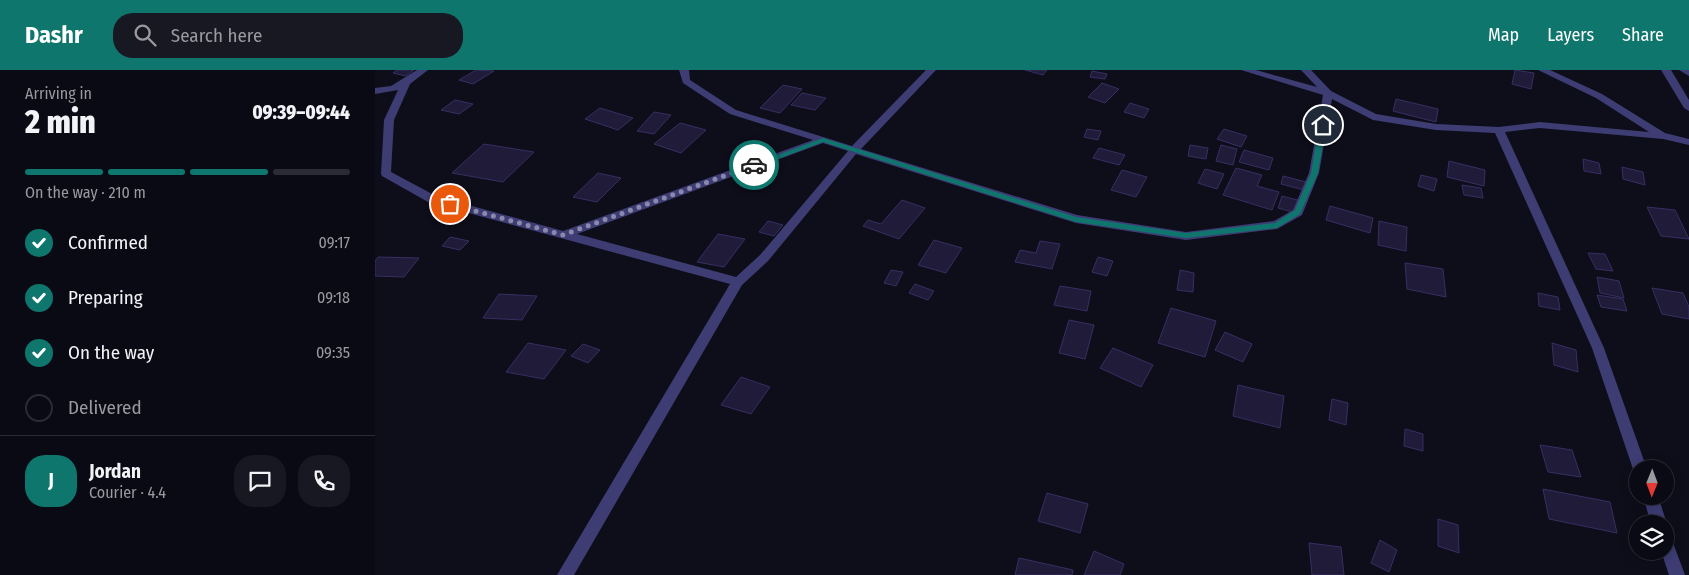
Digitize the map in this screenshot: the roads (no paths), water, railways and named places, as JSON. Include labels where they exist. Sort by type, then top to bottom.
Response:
[{"type":"street","points":[[375,91],[380,92],[405,84],[423,70]]},
{"type":"street","points":[[684,70],[686,82],[733,112],[1076,219],[1186,236],[1277,225],[1298,212],[1314,173],[1328,94]]},
{"type":"street","points":[[565,575],[737,282],[764,258],[855,150],[931,70]]},
{"type":"street","points":[[1246,70],[1328,94],[1373,117],[1436,127],[1499,130],[1540,125],[1663,136],[1689,142]]},
{"type":"street","points":[[1306,70],[1328,94]]},
{"type":"street","points":[[1543,70],[1599,96],[1663,136]]},
{"type":"street","points":[[1666,70],[1689,108]]},
{"type":"street","points":[[1684,70],[1689,73]]},
{"type":"street","points":[[405,84],[389,120],[386,174],[432,199],[737,282]]},
{"type":"street","points":[[1499,130],[1599,348],[1637,460]]},
{"type":"street","points":[[563,235],[823,140]]},
{"type":"street","points":[[1672,560],[1677,575]]}]
